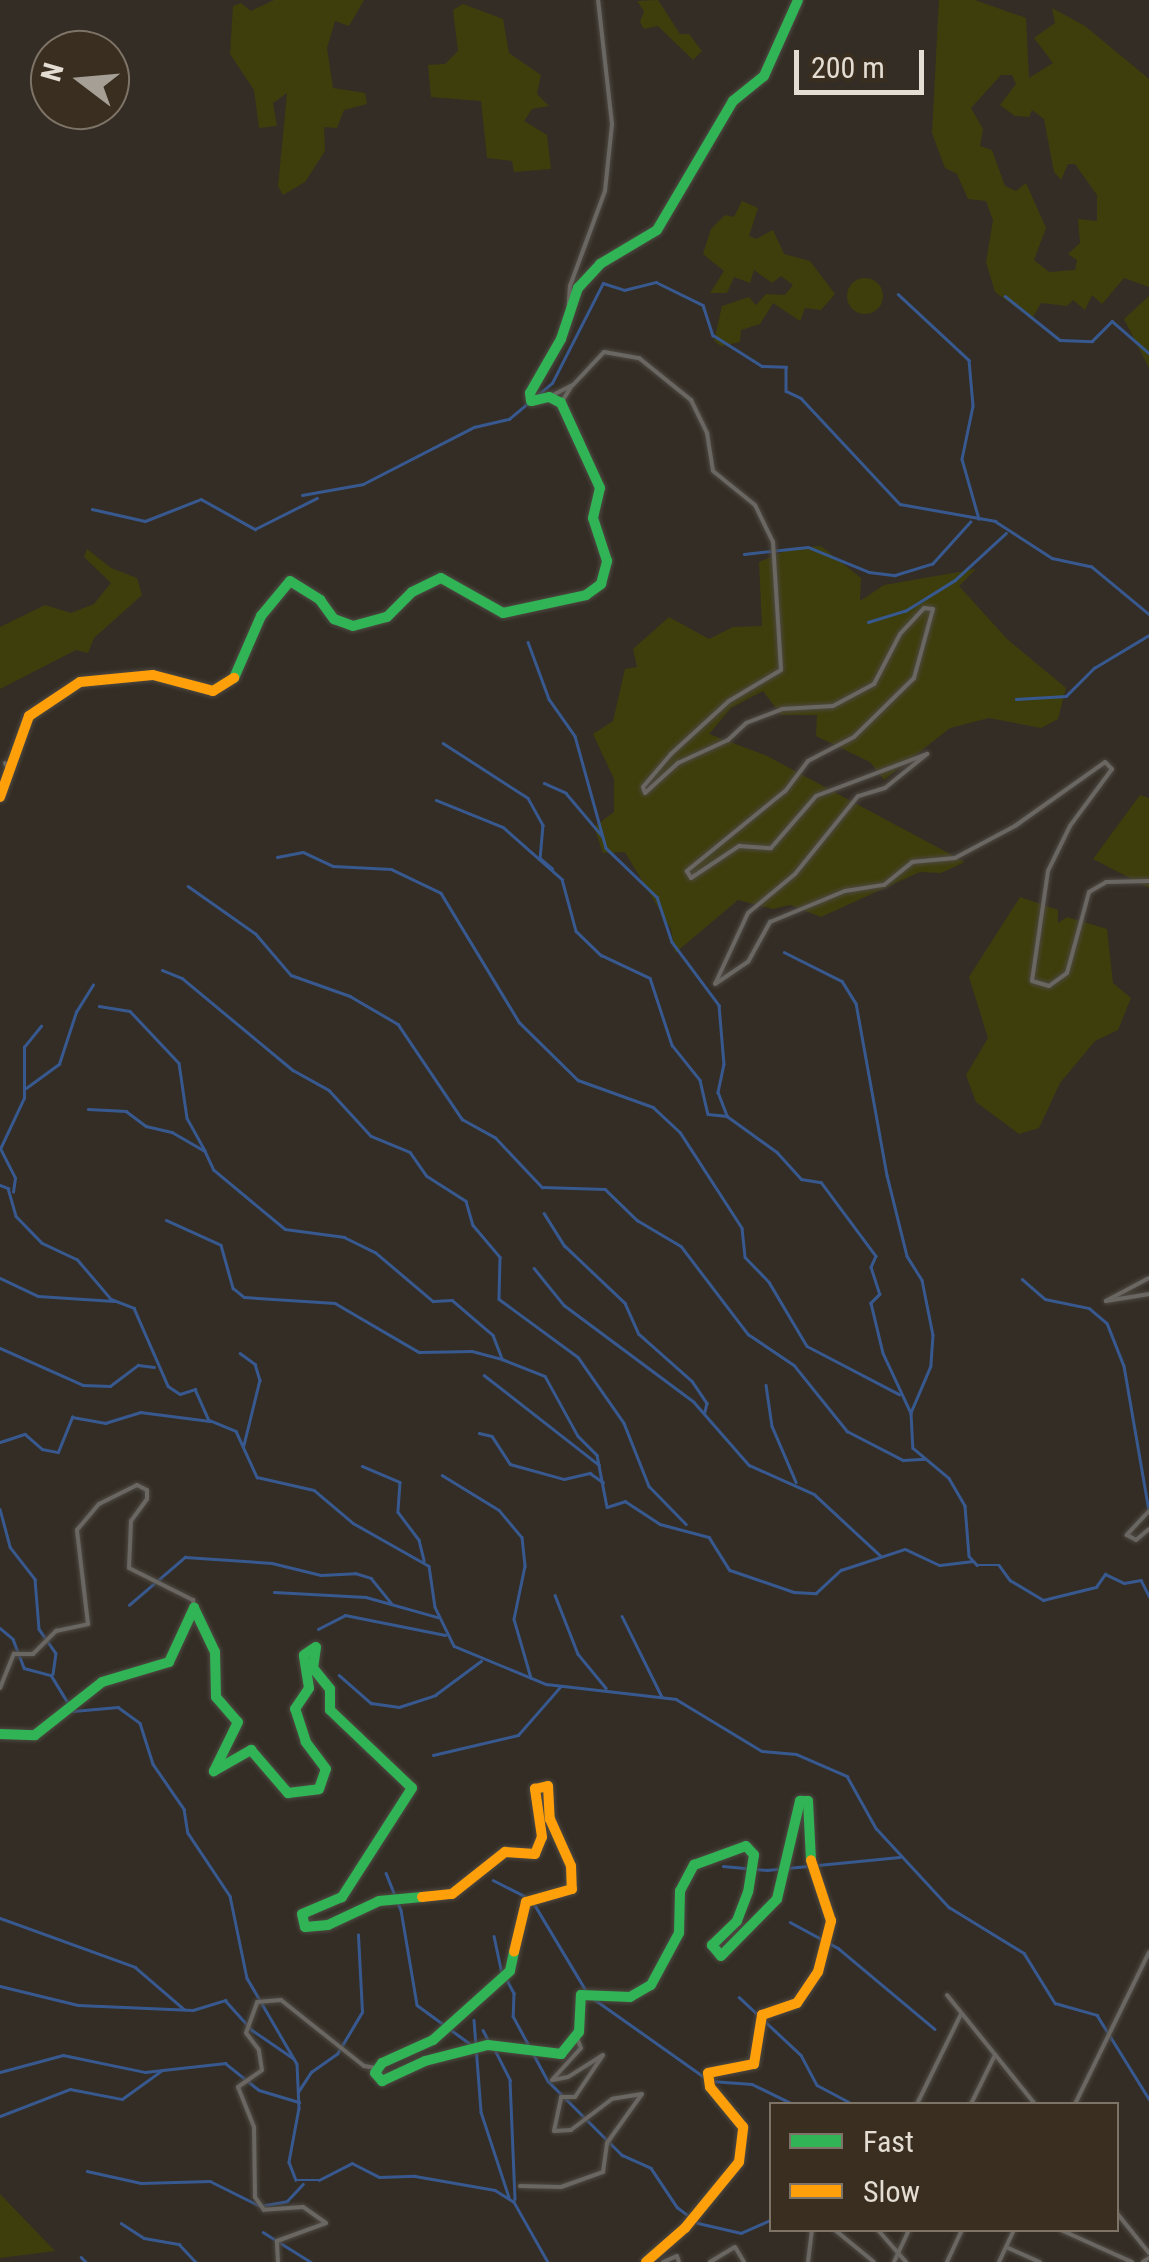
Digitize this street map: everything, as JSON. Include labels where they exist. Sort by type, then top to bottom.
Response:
[{"type":"street","points":[[568,314],[570,286],[605,192],[612,124],[598,0]]},
{"type":"street","points":[[571,387],[534,402],[529,396],[595,268],[654,234],[679,183],[702,162],[733,101],[759,84],[799,10],[798,0]]},
{"type":"street","points":[[561,403],[604,352],[640,358],[691,400],[707,432],[714,470],[755,505],[773,542],[781,670],[729,701],[671,754],[642,787],[645,793],[678,762],[728,740],[753,719],[782,709],[834,706],[874,684],[900,634],[924,608],[933,609],[914,678],[854,737],[808,761],[784,791],[686,871],[692,878],[739,846],[771,848],[816,796],[926,754],[885,788],[858,796],[795,874],[748,913],[715,984],[748,962],[758,936],[776,919],[845,891],[884,885],[912,862],[955,858],[1015,826],[1105,762],[1112,769],[1070,826],[1048,871],[1032,982],[1049,986],[1068,973],[1089,892],[1106,882],[1149,881]]},
{"type":"street","points":[[0,797],[12,776],[29,716],[80,682],[153,675],[213,691],[231,686],[261,616],[290,580],[320,600],[334,619],[352,626],[387,617],[412,592],[441,578],[503,613],[594,591],[608,561],[594,524],[600,488],[561,403],[549,397]]},
{"type":"street","points":[[4,763],[12,776]]},
{"type":"street","points":[[1149,1278],[1106,1301],[1149,1294]]},
{"type":"street","points":[[0,1688],[14,1654],[26,1657],[56,1630],[88,1624],[78,1530],[99,1504],[137,1486],[147,1490],[147,1499],[130,1521],[129,1568],[193,1600],[215,1652],[216,1696],[238,1722],[214,1772],[251,1750],[288,1793],[324,1784],[326,1769],[306,1742],[295,1709],[308,1691],[302,1661],[313,1647],[313,1668],[330,1689],[330,1710],[412,1783],[342,1897],[302,1914],[306,1927],[328,1925],[378,1902],[452,1894],[505,1852],[535,1854],[542,1837],[535,1790],[540,1783],[548,1786],[550,1818],[571,1866],[572,1889],[526,1902],[510,1971],[433,2040],[376,2068],[364,2066],[280,2000],[258,2002],[246,2029],[262,2070],[238,2086],[254,2127],[255,2197],[264,2210],[303,2208],[326,2223],[277,2240],[278,2262]]},
{"type":"street","points":[[1149,1510],[1127,1536],[1136,1540],[1149,1529]]},
{"type":"street","points":[[0,1734],[36,1735],[102,1682],[169,1662],[194,1608]]},
{"type":"street","points":[[520,2186],[560,2187],[602,2172],[607,2142],[642,2094],[612,2098],[571,2130],[554,2131],[561,2097],[574,2097],[603,2055],[552,2080],[581,2048],[576,2038],[581,1995],[630,1996],[651,1985],[679,1933],[684,1882],[707,1856],[746,1846],[754,1855],[745,1906],[715,1938],[716,1957],[758,1922],[783,1888],[792,1814],[800,1800],[808,1801],[809,1854],[831,1920],[818,1972],[796,2004],[762,2015],[754,2064],[708,2073],[710,2087],[740,2118],[739,2162],[686,2228],[646,2262]]},
{"type":"street","points":[[1075,2102],[1149,1952]]},
{"type":"street","points":[[947,1996],[1033,2102]]},
{"type":"street","points":[[918,2102],[962,2014]]},
{"type":"street","points":[[376,2068],[376,2078],[387,2080],[425,2061],[488,2045],[553,2056],[576,2038]]},
{"type":"street","points":[[972,2102],[995,2056]]},
{"type":"street","points":[[1024,2102],[1027,2096]]},
{"type":"street","points":[[1119,2215],[1149,2255],[1142,2262]]},
{"type":"street","points":[[808,2262],[812,2232]]},
{"type":"street","points":[[837,2232],[874,2262]]},
{"type":"street","points":[[880,2232],[906,2262]]},
{"type":"street","points":[[894,2262],[908,2232]]},
{"type":"street","points":[[946,2262],[961,2232]]},
{"type":"street","points":[[999,2262],[1013,2232]]},
{"type":"street","points":[[1065,2232],[1132,2262]]},
{"type":"street","points":[[710,2262],[735,2246],[744,2262]]},
{"type":"street","points":[[1006,2247],[1040,2262]]},
{"type":"street","points":[[663,2262],[676,2256],[679,2262]]},
{"type":"shaded area","points":[[274,0],[364,0],[349,26],[335,21],[327,48],[333,88],[365,93],[367,104],[344,110],[337,128],[324,127],[325,151],[305,182],[283,195],[278,186],[287,93],[273,103],[277,126],[259,128],[254,90],[230,54],[233,6],[241,3],[251,11]]},
{"type":"shaded area","points":[[658,0],[680,34],[689,34],[702,51],[693,60],[658,26],[644,29],[640,22],[644,11],[637,1]]},
{"type":"shaded area","points":[[939,0],[975,0],[1026,18],[1029,78],[1053,63],[1034,38],[1055,23],[1052,8],[1085,26],[1149,79],[1149,287],[1124,278],[1102,304],[1092,295],[1085,310],[1073,300],[1067,306],[1041,303],[1032,319],[995,292],[986,262],[993,220],[986,201],[968,199],[957,174],[945,168],[932,133]],"holes":[[[1001,75],[1012,75],[1016,84],[1000,105],[1015,116],[1029,117],[1032,110],[1044,119],[1054,172],[1061,180],[1068,164],[1075,164],[1097,195],[1097,221],[1078,219],[1080,243],[1068,254],[1077,260],[1075,270],[1049,272],[1034,260],[1046,228],[1026,183],[1016,191],[1005,186],[992,150],[980,146],[983,129],[971,108]]]},
{"type":"shaded area","points":[[463,4],[503,19],[509,53],[541,75],[537,94],[549,106],[532,109],[524,121],[547,135],[551,169],[514,172],[512,161],[487,158],[481,101],[431,97],[428,65],[445,64],[458,51],[453,10]]},
{"type":"shaded area","points":[[742,201],[758,208],[749,236],[756,239],[773,230],[784,254],[810,261],[835,294],[821,310],[805,308],[800,321],[773,303],[760,324],[741,330],[740,342],[721,346],[714,341],[722,306],[749,297],[756,305],[766,294],[785,295],[793,285],[781,276],[772,283],[754,270],[750,283],[734,277],[727,293],[710,293],[724,271],[703,254],[711,229],[725,215],[734,217]]},
{"type":"shaded area","points":[[865,278],[878,283],[883,296],[878,309],[865,314],[852,309],[847,296],[852,283]]},
{"type":"shaded area","points":[[1149,296],[1149,368],[1124,319]]},
{"type":"shaded area","points":[[821,546],[861,578],[860,601],[884,585],[976,569],[959,586],[1007,639],[1066,688],[1058,719],[1041,728],[989,718],[950,728],[884,780],[870,762],[816,736],[817,715],[781,715],[763,691],[731,708],[709,734],[767,756],[965,862],[941,873],[920,872],[821,917],[790,905],[773,909],[738,900],[675,953],[671,929],[625,852],[603,853],[594,827],[614,812],[614,779],[593,734],[613,721],[625,669],[637,667],[633,649],[669,617],[709,639],[733,627],[762,626],[759,562],[792,548]]},
{"type":"shaded area","points":[[87,549],[111,568],[137,578],[142,595],[94,638],[88,653],[76,650],[0,689],[0,627],[45,605],[71,613],[94,604],[111,583],[84,557]]},
{"type":"shaded area","points":[[1140,795],[1149,798],[1149,888],[1093,859]]},
{"type":"shaded area","points":[[1020,897],[1058,910],[1058,923],[1067,917],[1107,929],[1113,983],[1131,998],[1118,1030],[1095,1041],[1060,1083],[1039,1128],[1019,1134],[976,1102],[966,1075],[988,1038],[969,977]]},
{"type":"shaded area","points":[[0,2194],[55,2251],[0,2258]]},
{"type":"waterway","points":[[302,495],[363,484],[474,427],[509,419],[552,383],[603,283],[624,290],[656,282],[703,305],[713,335],[762,366],[786,367],[786,391],[801,398],[900,504],[995,521],[1052,558],[1091,566],[1149,614]]},
{"type":"waterway","points":[[898,294],[969,360],[973,406],[962,459],[979,519]]},
{"type":"waterway","points":[[1005,296],[1060,340],[1092,341],[1112,321],[1149,353]]},
{"type":"waterway","points":[[92,509],[145,521],[201,499],[255,529],[317,498]]},
{"type":"waterway","points":[[744,554],[808,547],[869,572],[895,575],[932,564],[970,522]]},
{"type":"waterway","points":[[868,622],[905,611],[955,580],[1006,533]]},
{"type":"waterway","points":[[1016,699],[1066,696],[1094,668],[1149,635]]},
{"type":"waterway","points":[[528,642],[549,699],[575,736],[606,848],[657,897],[672,942],[719,1005],[724,1064],[718,1092],[727,1116],[777,1152],[801,1179],[821,1182],[876,1256],[871,1267],[880,1294],[871,1303],[883,1353],[911,1413],[913,1448],[949,1478],[965,1506],[969,1556],[977,1565],[999,1565],[1010,1580],[1043,1600],[1096,1587],[1105,1574],[1124,1583],[1141,1580],[1149,1596]]},
{"type":"waterway","points":[[443,743],[528,798],[543,825],[540,858],[552,868]]},
{"type":"waterway","points":[[544,783],[566,793],[603,837]]},
{"type":"waterway","points":[[436,800],[503,827],[562,879],[576,931],[601,955],[650,978],[672,1045],[700,1080],[708,1114],[727,1116]]},
{"type":"waterway","points":[[277,857],[303,852],[333,866],[391,869],[441,893],[519,1022],[578,1080],[653,1107],[680,1132],[742,1228],[745,1257],[769,1282],[807,1346],[899,1394]]},
{"type":"waterway","points":[[188,886],[256,934],[291,975],[350,996],[398,1024],[462,1119],[495,1137],[542,1187],[605,1189],[637,1220],[681,1246],[748,1334],[794,1365],[847,1431],[903,1460],[925,1459]]},
{"type":"waterway","points":[[784,952],[842,981],[856,1003],[887,1175],[907,1256],[922,1280],[933,1335],[931,1366],[911,1413]]},
{"type":"waterway","points":[[162,970],[182,978],[293,1070],[329,1090],[371,1136],[410,1152],[427,1176],[466,1201],[473,1225],[500,1257],[499,1299],[578,1357],[624,1423],[649,1486],[686,1524]]},
{"type":"waterway","points":[[26,1088],[59,1064],[76,1012],[93,985]]},
{"type":"waterway","points":[[99,1006],[130,1011],[179,1063],[187,1118],[205,1150]]},
{"type":"waterway","points":[[13,1192],[15,1178],[0,1149],[24,1098],[24,1047],[41,1026]]},
{"type":"waterway","points":[[88,1109],[126,1111],[146,1126],[172,1132],[205,1151],[214,1170],[285,1229],[344,1237],[375,1252],[433,1301],[452,1300],[493,1335],[502,1359],[545,1376],[578,1436],[597,1455],[607,1507],[625,1501],[660,1524],[709,1537],[730,1570],[794,1592],[816,1593],[841,1570],[905,1549],[940,1565],[973,1561]]},
{"type":"waterway","points":[[0,1185],[8,1188],[16,1216],[42,1243],[77,1259],[111,1299],[134,1308],[168,1386],[180,1394],[195,1389],[209,1420],[236,1431],[257,1477],[314,1490],[353,1523],[429,1566],[435,1607],[454,1646],[546,1684],[676,1699],[762,1751],[796,1754],[847,1776],[876,1828],[949,1907],[1024,1953],[1055,2003],[1097,2015],[1149,2099]]},
{"type":"waterway","points":[[544,1213],[565,1246],[625,1303],[639,1334],[692,1381],[707,1403],[705,1412]]},
{"type":"waterway","points":[[166,1220],[221,1245],[233,1288],[244,1297],[335,1303],[419,1352],[472,1351],[502,1359]]},
{"type":"waterway","points":[[534,1268],[564,1305],[694,1402],[749,1465],[814,1494],[881,1556]]},
{"type":"waterway","points":[[0,1278],[38,1296],[114,1301]]},
{"type":"waterway","points":[[1022,1279],[1045,1299],[1089,1308],[1107,1323],[1124,1366],[1149,1510]]},
{"type":"waterway","points":[[0,1348],[83,1385],[110,1386],[138,1365],[154,1367]]},
{"type":"waterway","points":[[240,1353],[255,1364],[260,1380],[244,1445]]},
{"type":"waterway","points":[[484,1375],[599,1465]]},
{"type":"waterway","points":[[766,1385],[772,1426],[796,1482]]},
{"type":"waterway","points":[[0,1442],[25,1434],[42,1449],[58,1452],[72,1417],[105,1423],[140,1412],[209,1421]]},
{"type":"waterway","points":[[479,1433],[492,1436],[510,1464],[564,1479],[590,1473],[603,1482]]},
{"type":"waterway","points":[[362,1466],[400,1482],[398,1512],[419,1540],[424,1560]]},
{"type":"waterway","points":[[442,1475],[499,1510],[522,1537],[525,1566],[514,1619],[531,1678]]},
{"type":"waterway","points":[[0,1509],[10,1547],[35,1579],[39,1629],[56,1653],[53,1674]]},
{"type":"waterway","points":[[129,1605],[185,1557],[272,1563],[321,1575],[355,1573],[371,1578],[391,1603]]},
{"type":"waterway","points":[[274,1592],[366,1597],[437,1617]]},
{"type":"waterway","points":[[555,1595],[578,1654],[606,1688]]},
{"type":"waterway","points":[[318,1629],[345,1615],[445,1635]]},
{"type":"waterway","points":[[622,1616],[662,1697]]},
{"type":"waterway","points":[[0,1628],[13,1639],[24,1668],[51,1675],[73,1711],[118,1707],[140,1723],[153,1764],[184,1809],[188,1833],[230,1896],[247,1978],[297,2064],[299,2108],[289,2162],[296,2180],[319,2180],[352,2163],[379,2177],[415,2176],[495,2190],[514,2202],[548,2262]]},
{"type":"waterway","points":[[339,1675],[371,1703],[399,1707],[435,1695],[481,1661]]},
{"type":"waterway","points":[[433,1755],[518,1735],[560,1687]]},
{"type":"waterway","points":[[723,1866],[767,1870],[899,1857]]},
{"type":"waterway","points":[[386,1873],[401,1910],[417,2005],[473,2046]]},
{"type":"waterway","points":[[493,1880],[527,1897]]},
{"type":"waterway","points":[[533,1902],[588,1994]]},
{"type":"waterway","points":[[0,1918],[135,1967],[184,2009]]},
{"type":"waterway","points":[[790,1922],[838,1948],[935,2029]]},
{"type":"waterway","points":[[298,2092],[311,2072],[337,2054],[362,2012],[358,1935]]},
{"type":"waterway","points":[[494,1936],[502,1973]]},
{"type":"waterway","points":[[507,1980],[514,1993],[513,2016],[548,2081],[622,2155],[651,2168],[677,2207],[698,2223],[741,2233],[769,2220]]},
{"type":"waterway","points":[[0,1986],[78,2005],[193,2010],[225,2000],[252,2030],[293,2058]]},
{"type":"waterway","points":[[739,1997],[801,2055],[817,2085],[848,2102]]},
{"type":"waterway","points":[[594,1999],[704,2077]]},
{"type":"waterway","points":[[474,2020],[481,2112],[509,2197]]},
{"type":"waterway","points":[[483,2030],[489,2042]]},
{"type":"waterway","points":[[494,2048],[510,2080],[515,2199]]},
{"type":"waterway","points":[[0,2072],[63,2055],[145,2072],[225,2063],[259,2090],[299,2102]]},
{"type":"waterway","points":[[0,2116],[70,2089],[122,2099],[161,2071]]},
{"type":"waterway","points":[[711,2081],[752,2084],[789,2102]]},
{"type":"waterway","points":[[87,2171],[141,2183],[210,2181],[260,2206],[287,2201],[303,2184]]},
{"type":"waterway","points":[[121,2223],[144,2238],[179,2244],[196,2262]]},
{"type":"waterway","points":[[263,2232],[311,2262]]},
{"type":"waterway","points":[[81,2257],[86,2262]]},
{"type":"traffic: fast","points":[[234,678],[261,616],[290,581],[320,600],[334,619],[353,626],[387,617],[412,592],[441,578],[503,613],[586,595],[601,584],[607,561],[593,518],[600,488],[561,403],[549,397],[531,401],[530,393],[561,339],[578,288],[600,264],[657,230],[733,101],[764,76],[798,0]]},
{"type":"traffic: fast","points":[[0,1734],[35,1735],[102,1682],[169,1662],[194,1608],[215,1652],[216,1697],[238,1722],[214,1771],[251,1750],[288,1793],[319,1789],[326,1769],[306,1742],[295,1709],[309,1688],[304,1655],[316,1647],[313,1668],[330,1689],[330,1710],[412,1788],[342,1897],[302,1914],[305,1927],[328,1925],[379,1901],[422,1897]]},
{"type":"traffic: fast","points":[[514,1952],[510,1971],[433,2040],[382,2063],[375,2073],[382,2081],[425,2061],[488,2045],[561,2054],[579,2032],[581,1995],[630,1997],[651,1985],[679,1933],[680,1891],[694,1865],[746,1846],[754,1855],[748,1892],[737,1921],[712,1945],[721,1956],[777,1899],[800,1801],[808,1801],[811,1860]]},
{"type":"traffic: slow","points":[[0,797],[29,716],[80,682],[153,675],[213,691],[234,678]]},
{"type":"traffic: slow","points":[[422,1897],[452,1894],[505,1852],[535,1854],[542,1837],[535,1789],[548,1786],[550,1819],[571,1866],[572,1889],[526,1902],[514,1952]]},
{"type":"traffic: slow","points":[[646,2262],[685,2228],[739,2162],[743,2127],[710,2087],[708,2073],[754,2064],[762,2015],[797,2003],[818,1972],[831,1921],[811,1860]]}]
